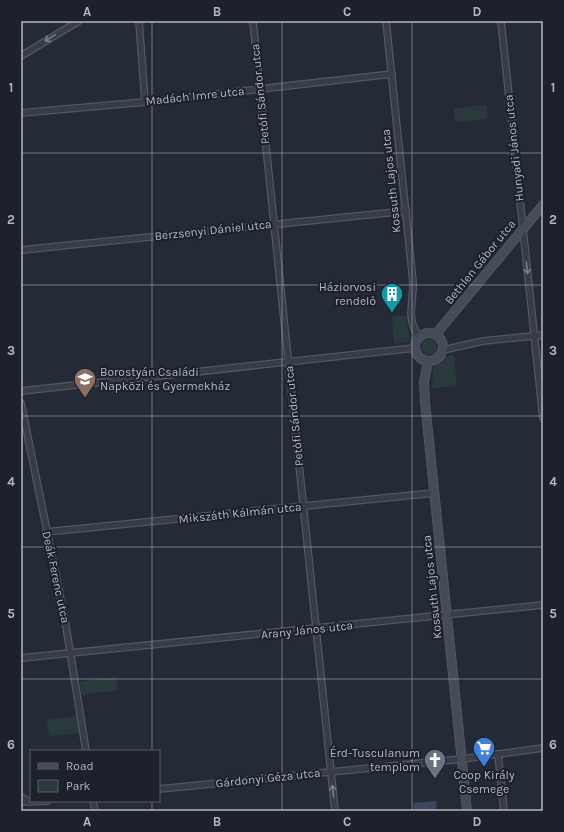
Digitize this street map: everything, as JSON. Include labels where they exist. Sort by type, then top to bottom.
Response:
[{"type":"street","points":[[21,56],[79,21]]},
{"type":"street","points":[[139,21],[145,102]]},
{"type":"street","name":"Petőfi Sándor utca","points":[[253,21],[335,811]]},
{"type":"street","name":"Kossuth Lajos utca","points":[[386,21],[413,282],[410,313],[412,324],[419,337]]},
{"type":"street","name":"Hunyadi János utca","points":[[501,21],[543,418]]},
{"type":"street","name":"Madách Imre utca","points":[[21,113],[145,102],[392,74]]},
{"type":"street","name":"Bethlen Gábor utca","points":[[436,334],[543,205]]},
{"type":"street","name":"Berzsenyi Dániel utca","points":[[21,250],[406,211]]},
{"type":"street","points":[[427,332],[436,334],[442,341],[443,350],[439,357],[428,361],[419,357],[415,348],[419,337],[427,332]]},
{"type":"street","points":[[443,350],[483,341],[543,335]]},
{"type":"street","points":[[21,391],[415,348]]},
{"type":"street","name":"Kossuth Lajos utca","points":[[428,361],[425,377],[425,402],[467,811]]},
{"type":"street","name":"Deák Ferenc utca","points":[[21,403],[71,654],[86,750]]},
{"type":"street","name":"Mikszáth Kálmán utca","points":[[46,532],[434,493]]},
{"type":"street","name":"Arany János utca","points":[[21,658],[543,606]]},
{"type":"street","name":"Gárdonyi Géza utca","points":[[160,788],[462,759],[543,748]]},
{"type":"street","points":[[498,754],[504,811]]},
{"type":"street","points":[[21,797],[30,802]]},
{"type":"street","points":[[21,802],[30,802]]},
{"type":"green space","points":[[486,105],[488,119],[455,122],[454,108]]},
{"type":"green space","points":[[406,315],[410,341],[394,344],[392,317]]},
{"type":"green space","points":[[426,339],[432,339],[437,344],[435,353],[432,355],[426,355],[421,350],[421,344]]},
{"type":"green space","points":[[454,355],[457,386],[432,388],[433,368],[447,356]]},
{"type":"green space","points":[[116,677],[118,690],[81,695],[80,681]]},
{"type":"green space","points":[[77,716],[79,733],[49,736],[47,720]]},
{"type":"water","points":[[436,801],[437,811],[414,811],[413,803]]},
{"type":"place","name":"Háziorvosi rendelő","points":[[392,314]]},
{"type":"place","name":"Borostyán Családi Napközi és Gyermekház","points":[[85,398]]},
{"type":"place","name":"Coop Király Csemege","points":[[484,768]]},
{"type":"place","name":"Érd-Tusculanum templom","points":[[435,780]]}]
